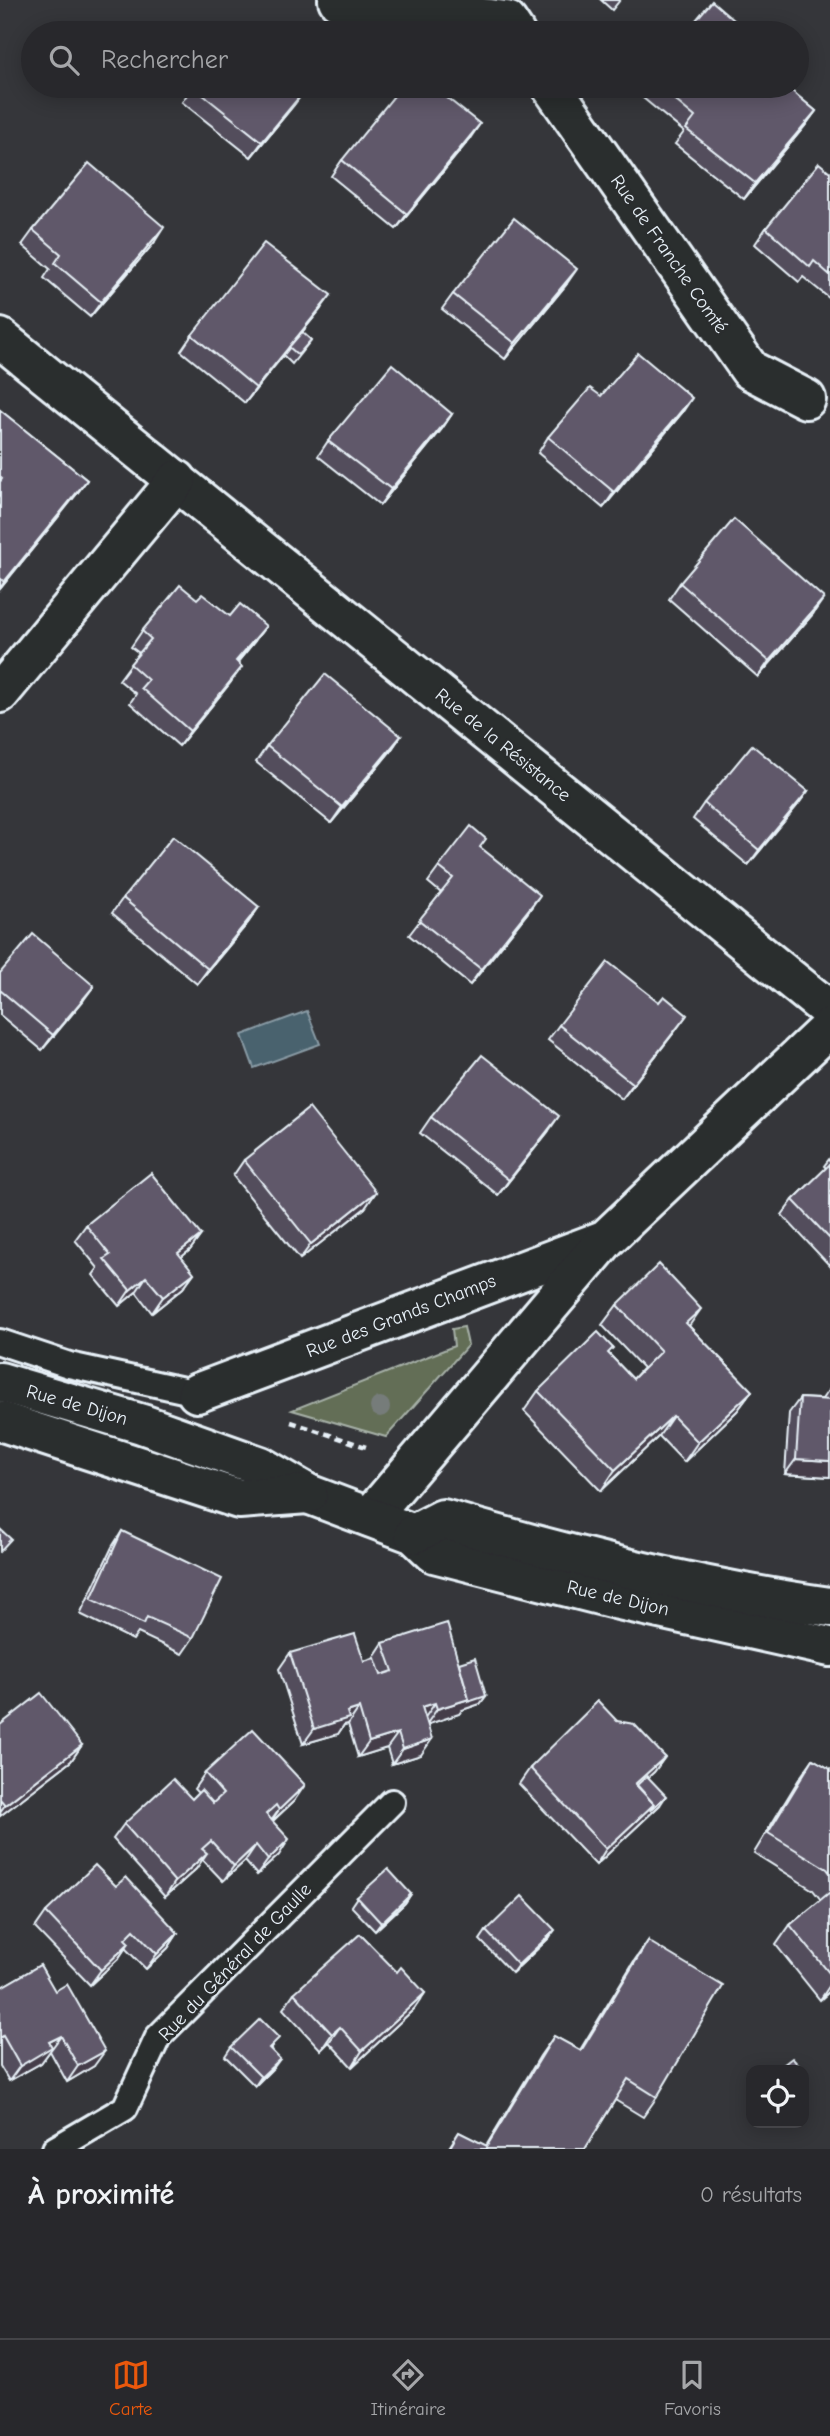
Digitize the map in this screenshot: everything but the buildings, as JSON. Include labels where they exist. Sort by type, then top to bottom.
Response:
[{"type":"street","points":[[338,0],[499,21]]},
{"type":"street","name":"Rue de Franche Comté","points":[[559,98],[750,370],[806,398]]},
{"type":"street","name":"Rue de la Résistance","points":[[0,338],[830,1011]]},
{"type":"street","points":[[0,693],[177,480]]},
{"type":"street","name":"Rue des Grands Champs","points":[[370,1517],[606,1239],[830,1027]]},
{"type":"street","name":"Rue des Grands Champs","points":[[197,1393],[606,1239]]},
{"type":"street","name":"Rue de Dijon","points":[[0,1382],[142,1424],[248,1462],[308,1494],[414,1534],[434,1553],[619,1600],[830,1647]]},
{"type":"street","name":"Rue de Dijon","points":[[0,1421],[239,1499],[308,1494]]},
{"type":"street","name":"Rue de Dijon","points":[[414,1534],[443,1519],[537,1547],[628,1568],[770,1599],[830,1607]]},
{"type":"lane","name":"Rue de Dijon","points":[[0,1342],[69,1365],[197,1393]]},
{"type":"lane","name":"Rue du Général de Gaulle","points":[[55,2149],[125,2108],[158,2037],[392,1802]]},
{"type":"green space","points":[[464,1327],[468,1345],[386,1437],[292,1410],[454,1346],[452,1329]]},
{"type":"water","points":[[307,1011],[320,1044],[254,1068],[242,1035]]}]
